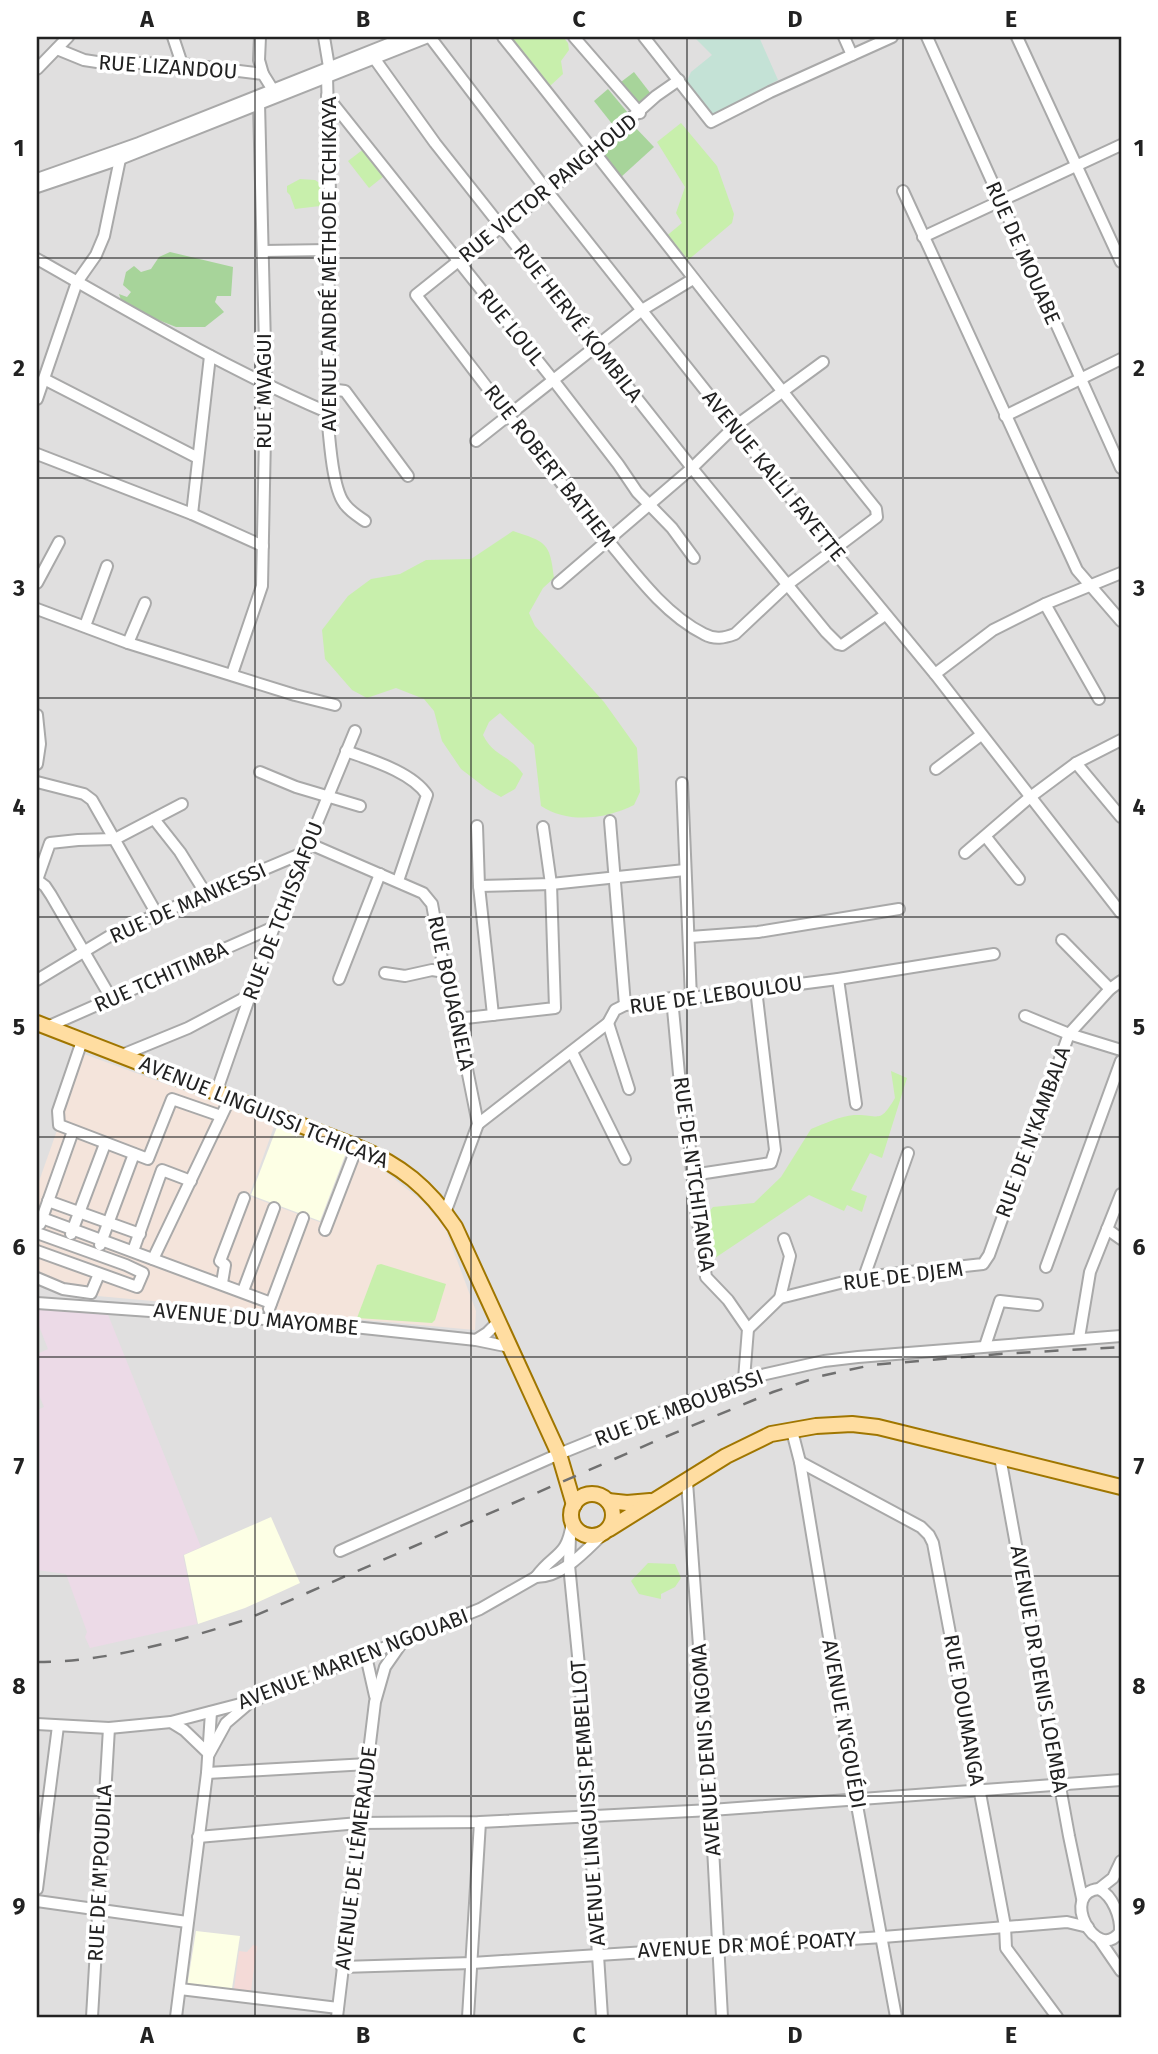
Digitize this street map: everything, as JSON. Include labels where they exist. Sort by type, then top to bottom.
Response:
[{"type":"main road","name":"AVENUE LINGUISSI TCHICAYA","points":[[42,1025],[385,1158],[403,1169],[445,1213],[459,1236],[566,1471]]},
{"type":"main road","name":"AVENUE MARIEN NGOUABI","points":[[606,1531],[737,1451],[771,1434],[816,1426],[852,1424],[878,1427],[1121,1487]]},
{"type":"main road","points":[[566,1471],[583,1487],[608,1501],[614,1515],[606,1531],[596,1536],[581,1534],[572,1521],[574,1505],[566,1471]]},
{"type":"main road","points":[[574,1505],[579,1498],[594,1494]]},
{"type":"main road","name":"AVENUE MARIEN NGOUABI","points":[[608,1501],[627,1503],[655,1500]]},
{"type":"street","points":[[37,69],[68,37]]},
{"type":"street","points":[[173,37],[182,64]]},
{"type":"street","points":[[260,37],[258,60],[263,74]]},
{"type":"street","name":"AVENUE ANDRÉ MÉTHODE TCHIKAYA","points":[[324,37],[328,72],[327,412],[339,493],[348,508],[365,521]]},
{"type":"street","points":[[37,187],[121,159],[260,103],[406,37]]},
{"type":"street","points":[[37,179],[120,150],[273,90],[374,58],[429,37]]},
{"type":"street","name":"AVENUE KALLI FAYETTE","points":[[429,37],[548,192],[832,550],[935,674],[1121,913]]},
{"type":"street","points":[[503,37],[876,509],[877,517],[787,585]]},
{"type":"street","points":[[574,37],[640,113]]},
{"type":"street","points":[[644,37],[711,122],[769,92],[892,37]]},
{"type":"street","points":[[844,37],[852,55]]},
{"type":"street","name":"RUE DE MOUABE","points":[[927,37],[1121,468]]},
{"type":"street","points":[[1017,37],[1121,262]]},
{"type":"street","name":"RUE LIZANDOU","points":[[57,48],[84,60],[97,62],[182,64],[263,74],[273,90]]},
{"type":"street","name":"RUE HERVÉ KOMBILA","points":[[374,58],[435,143],[692,468],[839,645],[845,644],[885,615]]},
{"type":"street","name":"RUE VICTOR PANGHOUD","points":[[416,295],[548,192],[656,96],[679,80]]},
{"type":"street","name":"RUE LOUL","points":[[327,96],[554,381],[637,492],[672,528],[694,558]]},
{"type":"street","name":"RUE MVAGUI","points":[[232,674],[262,586],[266,386],[260,103]]},
{"type":"street","points":[[923,237],[1121,145]]},
{"type":"street","points":[[37,399],[77,282],[96,255],[104,236],[121,159]]},
{"type":"street","points":[[903,191],[1077,570],[1121,621]]},
{"type":"street","points":[[263,251],[329,250]]},
{"type":"street","points":[[37,259],[266,386],[327,412]]},
{"type":"street","points":[[476,441],[642,310],[693,279]]},
{"type":"street","name":"RUE ROBERT BATHEM","points":[[416,295],[608,540],[659,598],[694,628],[706,636],[724,638],[734,634],[787,585]]},
{"type":"street","points":[[192,514],[210,356]]},
{"type":"street","points":[[1005,416],[1121,359]]},
{"type":"street","points":[[558,583],[692,468],[734,427],[823,362]]},
{"type":"street","points":[[44,379],[198,458]]},
{"type":"street","points":[[327,395],[345,391],[408,476]]},
{"type":"street","points":[[37,454],[192,514],[263,545]]},
{"type":"street","points":[[37,583],[59,542]]},
{"type":"street","points":[[85,626],[107,566]]},
{"type":"street","points":[[935,674],[993,630],[1045,604],[1121,573]]},
{"type":"street","points":[[128,643],[145,603]]},
{"type":"street","points":[[1045,604],[1099,699]]},
{"type":"street","points":[[37,609],[128,643],[335,705]]},
{"type":"street","points":[[37,715],[40,744],[37,764]]},
{"type":"street","name":"RUE DE TCHISSAFOU","points":[[153,1259],[221,1116],[223,1095],[250,995],[274,927],[355,732]]},
{"type":"street","points":[[936,769],[981,735]]},
{"type":"street","points":[[965,853],[1076,763],[1121,740]]},
{"type":"street","points":[[346,751],[386,766],[421,788],[427,795],[398,881]]},
{"type":"street","points":[[1076,763],[1121,817]]},
{"type":"street","points":[[260,772],[296,787],[360,806]]},
{"type":"street","points":[[37,782],[89,797],[116,839],[158,916]]},
{"type":"street","points":[[682,783],[691,999]]},
{"type":"street","points":[[111,998],[51,895],[37,880],[50,843],[116,839],[181,804]]},
{"type":"street","points":[[154,820],[180,852],[206,894]]},
{"type":"street","points":[[610,821],[617,877],[625,1005]]},
{"type":"street","points":[[477,826],[479,886],[494,1015]]},
{"type":"street","points":[[457,1019],[555,1008],[551,884],[543,827]]},
{"type":"street","points":[[985,836],[1020,879]]},
{"type":"street","name":"RUE BOUAGNELA","points":[[308,848],[398,881],[424,893],[432,904],[444,972],[457,1019],[478,1124]]},
{"type":"street","name":"RUE DE MANKESSI","points":[[37,980],[118,931],[158,916],[308,848]]},
{"type":"street","points":[[479,886],[551,884],[685,870]]},
{"type":"street","points":[[339,979],[380,874]]},
{"type":"street","points":[[690,937],[758,932],[899,909]]},
{"type":"street","name":"RUE TCHITIMBA","points":[[42,1025],[274,927]]},
{"type":"street","points":[[1062,940],[1110,989]]},
{"type":"street","name":"RUE DE LEBOULOU","points":[[478,1124],[608,1023],[615,1010],[625,1005],[838,979],[994,954]]},
{"type":"street","points":[[385,973],[405,975],[432,970],[444,972]]},
{"type":"street","points":[[838,979],[856,1104]]},
{"type":"street","name":"RUE DE N'KAMBALA","points":[[986,1261],[1069,1034],[1110,989],[1121,981]]},
{"type":"street","points":[[692,1175],[771,1163],[775,1150],[756,989]]},
{"type":"street","points":[[122,1055],[188,1028],[250,995]]},
{"type":"street","name":"RUE DE N'TCHITANGA","points":[[672,998],[706,1277],[728,1300],[748,1329]]},
{"type":"street","points":[[1025,1016],[1069,1034],[1121,1050]]},
{"type":"street","points":[[608,1023],[629,1088]]},
{"type":"street","points":[[82,1041],[57,1120],[59,1125],[148,1159],[172,1099],[221,1116]]},
{"type":"street","points":[[572,1052],[625,1159]]},
{"type":"street","points":[[1046,1267],[1121,1061]]},
{"type":"street","points":[[445,1213],[478,1124]]},
{"type":"street","points":[[37,1251],[137,1287],[143,1273],[37,1233],[73,1131]]},
{"type":"street","points":[[61,1260],[105,1144]]},
{"type":"street","points":[[325,1230],[357,1147]]},
{"type":"street","points":[[864,1277],[908,1153]]},
{"type":"street","points":[[37,1278],[63,1289],[91,1293],[96,1254],[134,1154]]},
{"type":"street","points":[[133,1251],[162,1170],[191,1181]]},
{"type":"street","points":[[1079,1338],[1090,1272],[1121,1194]]},
{"type":"street","points":[[222,1283],[225,1265],[220,1261],[244,1198]]},
{"type":"street","points":[[48,1201],[139,1234]]},
{"type":"street","points":[[243,1291],[274,1208]]},
{"type":"street","points":[[42,1218],[271,1303]]},
{"type":"street","points":[[266,1318],[303,1218]]},
{"type":"street","points":[[1107,1229],[1121,1239]]},
{"type":"street","points":[[744,1379],[748,1329],[780,1298],[790,1256],[784,1239]]},
{"type":"street","name":"RUE DE DJEM","points":[[780,1298],[864,1277],[980,1266],[986,1261]]},
{"type":"street","points":[[985,1346],[1000,1301],[1037,1305]]},
{"type":"street","name":"AVENUE DU MAYOMBE","points":[[37,1303],[266,1318],[476,1340],[510,1348]]},
{"type":"street","points":[[476,1340],[499,1321]]},
{"type":"street","name":"RUE DE MBOUBISSI","points":[[340,1551],[559,1454],[744,1379],[824,1361],[1121,1336]]},
{"type":"street","name":"AVENUE N'GOUÉDI","points":[[792,1430],[800,1462],[856,1800],[897,2017]]},
{"type":"street","name":"AVENUE DR DENIS LOEMBA","points":[[1000,1457],[1077,1881],[1088,1895],[1108,1894],[1111,1899]]},
{"type":"street","name":"RUE DOUMANGA","points":[[800,1462],[921,1527],[929,1535],[936,1555],[1005,1926],[1006,1948],[1057,2017]]},
{"type":"street","name":"AVENUE DENIS NGOMA","points":[[687,1482],[711,1810],[722,2017]]},
{"type":"street","name":"AVENUE MARIEN NGOUABI","points":[[572,1521],[569,1565],[573,1589]]},
{"type":"street","name":"AVENUE MARIEN NGOUABI","points":[[536,1577],[569,1565],[606,1531]]},
{"type":"street","name":"AVENUE MARIEN NGOUABI","points":[[37,1724],[108,1728],[171,1722],[252,1701],[480,1609],[536,1577],[564,1550],[570,1536]]},
{"type":"street","name":"AVENUE MARIEN NGOUABI","points":[[573,1589],[585,1551]]},
{"type":"street","points":[[548,1574],[561,1578],[573,1589]]},
{"type":"street","name":"AVENUE LINGUISSI PEMBELLOT","points":[[573,1589],[591,1816],[602,2017]]},
{"type":"street","name":"AVENUE DE L'ÉMERAUDE","points":[[337,2012],[375,1699],[385,1667],[403,1641]]},
{"type":"street","name":"AVENUE DE L'ÉMERAUDE","points":[[366,1656],[375,1699]]},
{"type":"street","points":[[209,1754],[226,1723],[252,1701]]},
{"type":"street","points":[[176,2017],[207,1773],[211,1712]]},
{"type":"street","points":[[171,1722],[184,1730],[209,1754]]},
{"type":"street","points":[[37,1889],[58,1726]]},
{"type":"street","name":"RUE DE M'POUDILA","points":[[92,2017],[108,1728]]},
{"type":"street","points":[[207,1773],[368,1764]]},
{"type":"street","points":[[198,1837],[359,1823],[480,1822],[711,1810],[1121,1780]]},
{"type":"street","points":[[468,2017],[480,1822]]},
{"type":"street","points":[[1112,1958],[1119,1933],[1120,1915],[1111,1899],[1113,1878],[1121,1861]]},
{"type":"street","points":[[1067,1922],[1088,1895],[1113,1878]]},
{"type":"street","points":[[1088,1895],[1088,1927],[1121,1971]]},
{"type":"street","points":[[37,1901],[187,1922]]},
{"type":"street","name":"AVENUE DR MOÉ POATY","points":[[342,1967],[472,1963],[883,1937],[1067,1922],[1088,1927]]},
{"type":"street","points":[[1099,1939],[1111,1940],[1119,1933]]},
{"type":"street","points":[[180,1989],[337,2012]]},
{"type":"shaded area","points":[[37,37],[1121,37],[1121,2017],[37,2017]]},
{"type":"shaded area","points":[[694,37],[759,37],[778,80],[712,116],[685,85],[691,72],[712,55]]},
{"type":"shaded area","points":[[84,1054],[275,1124],[249,1196],[322,1223],[348,1154],[387,1173],[422,1201],[445,1228],[476,1311],[475,1330],[64,1293],[37,1281],[37,1187]]},
{"type":"shaded area","points":[[277,1127],[346,1153],[320,1221],[251,1195]]},
{"type":"shaded area","points":[[37,1307],[107,1312],[201,1547],[183,1555],[197,1624],[90,1648],[66,1574],[37,1570],[37,1410],[44,1407],[37,1390],[37,1354],[48,1349],[37,1321]]},
{"type":"shaded area","points":[[271,1517],[300,1583],[245,1608],[198,1624],[184,1555]]},
{"type":"shaded area","points":[[196,1931],[240,1936],[231,1995],[187,1987]]},
{"type":"shaded area","points":[[253,1945],[257,1946],[251,1991],[234,1989],[239,1951],[247,1952]]},
{"type":"green space","points":[[506,37],[563,37],[569,50],[561,61],[563,74],[550,86],[525,54]]},
{"type":"green space","points":[[634,72],[651,94],[639,104],[621,82]]},
{"type":"green space","points":[[608,89],[628,113],[613,125],[594,101]]},
{"type":"green space","points":[[681,123],[717,166],[734,214],[732,223],[687,261],[678,256],[664,238],[682,223],[676,213],[685,187],[657,142]]},
{"type":"green space","points":[[633,125],[654,147],[621,177],[602,155]]},
{"type":"green space","points":[[365,148],[384,176],[369,188],[348,161]]},
{"type":"green space","points":[[300,179],[315,180],[327,188],[326,202],[320,206],[295,209],[287,186]]},
{"type":"green space","points":[[170,252],[233,267],[231,296],[217,296],[215,302],[224,312],[205,327],[176,327],[123,306],[119,294],[127,297],[131,292],[123,285],[126,272],[134,266],[141,272],[151,269],[159,257]]},
{"type":"green space","points":[[513,531],[539,541],[551,557],[554,578],[543,588],[529,613],[535,626],[604,702],[637,748],[640,792],[634,805],[623,810],[587,818],[563,815],[541,806],[534,745],[500,713],[489,722],[483,735],[492,748],[523,774],[515,789],[501,797],[461,769],[442,741],[434,711],[424,699],[396,688],[367,698],[352,690],[325,659],[322,630],[348,596],[371,579],[400,574],[426,560],[471,559]]},
{"type":"green space","points":[[891,1071],[907,1078],[882,1158],[870,1153],[851,1190],[867,1196],[862,1212],[847,1205],[844,1211],[809,1195],[709,1262],[702,1220],[713,1207],[754,1203],[781,1177],[811,1129],[849,1116],[878,1116],[886,1112],[895,1098]]},
{"type":"green space","points":[[377,1265],[446,1284],[432,1323],[357,1318]]},
{"type":"green space","points":[[648,1563],[675,1564],[681,1578],[675,1587],[661,1594],[661,1599],[639,1594],[631,1581]]},
{"type":"railway","points":[[37,1662],[116,1654],[168,1643],[245,1620],[658,1440],[773,1392],[821,1376],[872,1365],[1121,1347]]}]
